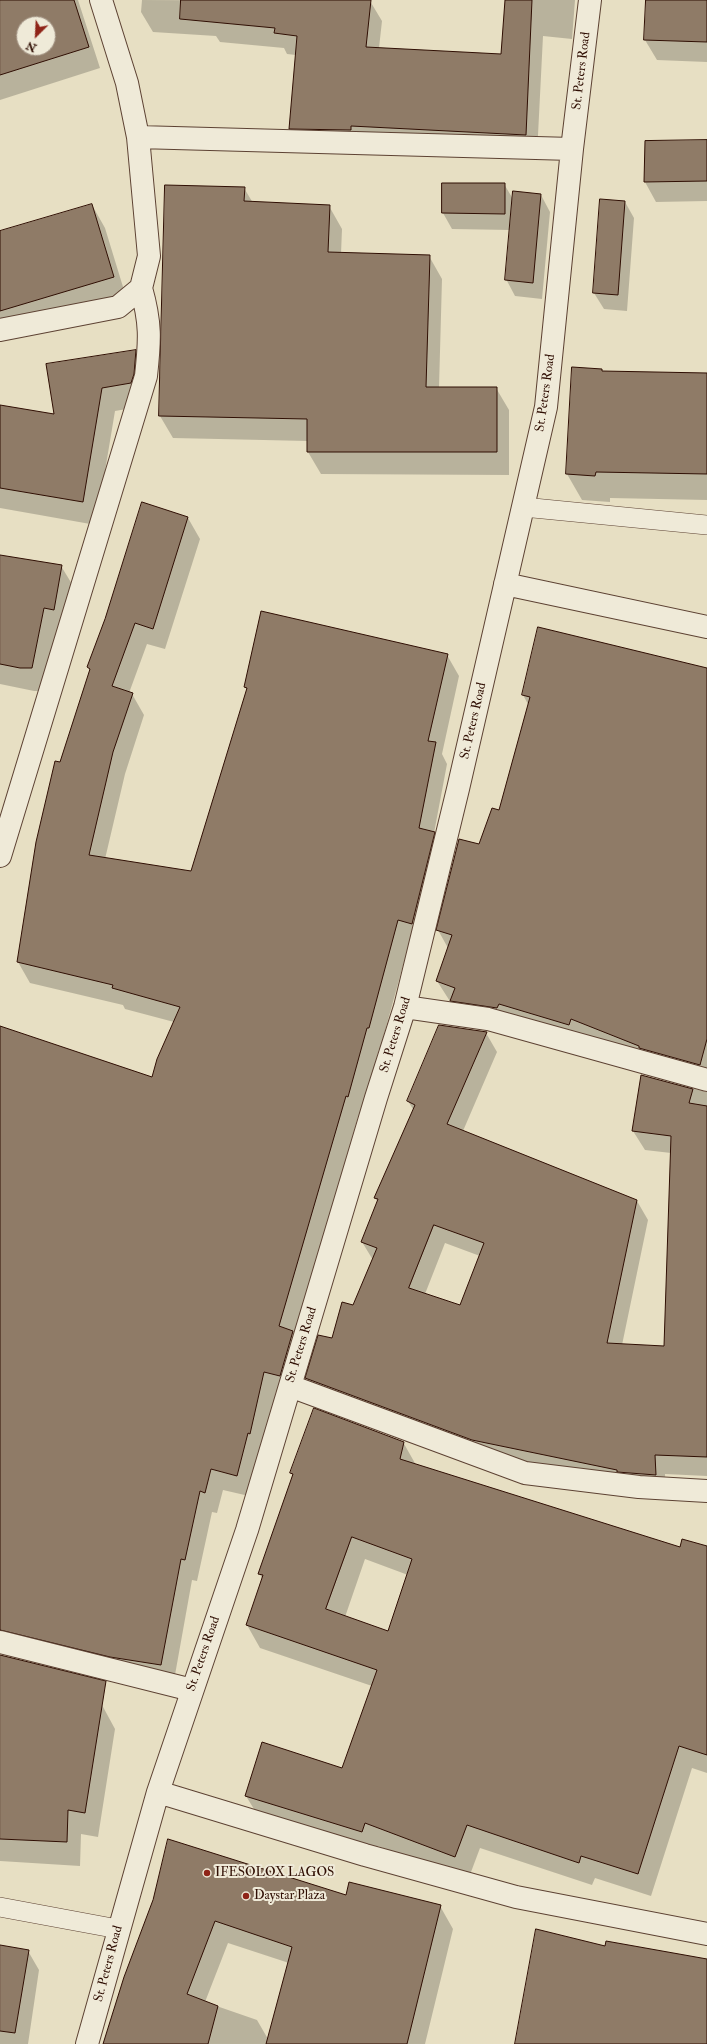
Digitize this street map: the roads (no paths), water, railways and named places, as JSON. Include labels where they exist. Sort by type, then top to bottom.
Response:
[{"type":"street","points":[[0,856],[146,376],[150,342],[148,313],[141,288],[150,256],[138,137],[127,83],[101,0]]},
{"type":"street","name":"St. Peters Road","points":[[87,2044],[118,1929],[158,1792],[246,1530],[376,1098],[405,1007],[458,789],[546,407],[572,149],[590,0]]},
{"type":"street","points":[[138,137],[572,149]]},
{"type":"street","points":[[0,330],[118,307],[141,288]]},
{"type":"street","points":[[505,584],[707,627]]},
{"type":"street","points":[[405,1007],[488,1019],[707,1080]]},
{"type":"street","points":[[290,1386],[525,1473],[639,1487],[707,1491]]},
{"type":"street","points":[[0,1642],[192,1690]]},
{"type":"street","points":[[158,1792],[365,1855],[516,1897],[707,1934]]},
{"type":"lane","points":[[523,507],[707,525]]},
{"type":"lane","points":[[0,1907],[118,1929]]},
{"type":"place","name":"IFESOLOX LAGOS","points":[[207,1873]]},
{"type":"place","name":"Daystar Plaza","points":[[246,1896]]}]
